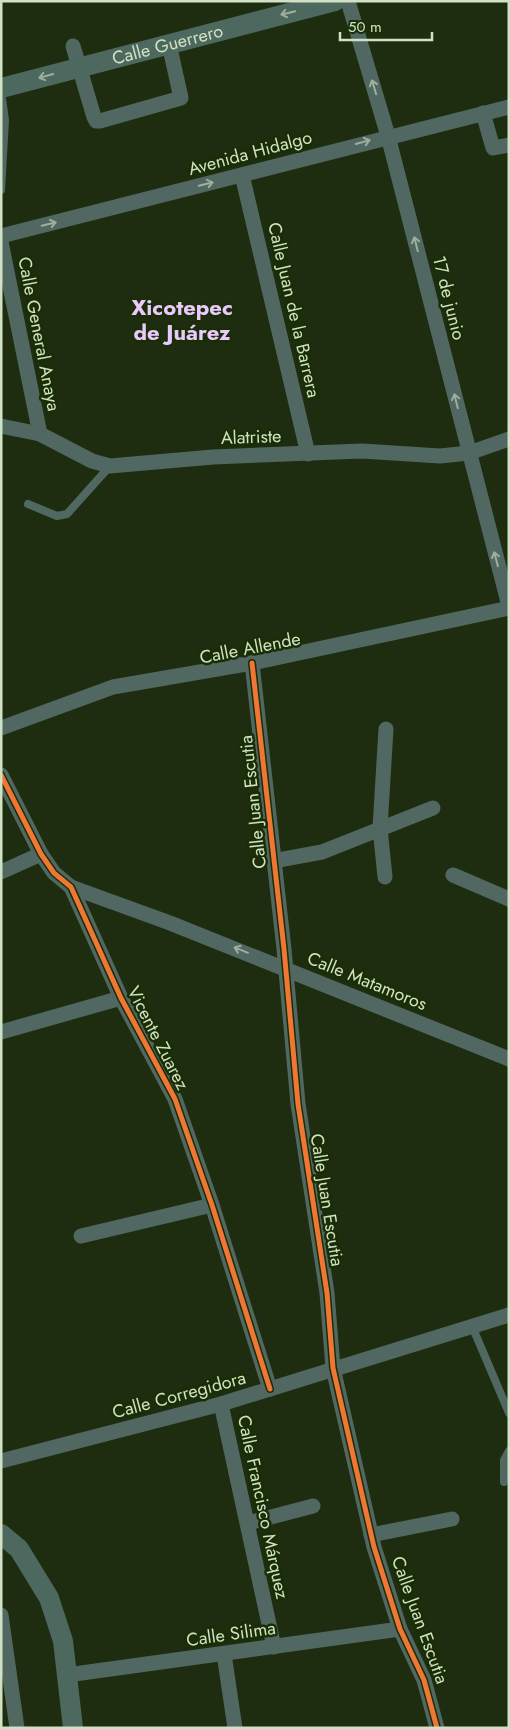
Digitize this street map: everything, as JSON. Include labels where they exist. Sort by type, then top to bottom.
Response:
[{"type":"main road","name":"Calle Guerrero","points":[[1,90],[79,67],[335,1]]},
{"type":"main road","points":[[1,1534],[19,1549],[49,1598],[64,1641],[73,1728]]},
{"type":"street","name":"17 de junio","points":[[348,1],[388,136],[509,607]]},
{"type":"street","points":[[73,46],[94,117],[96,121],[100,121],[181,98],[169,44]]},
{"type":"street","name":"Avenida Hidalgo","points":[[1,236],[509,106]]},
{"type":"street","points":[[483,113],[493,148],[509,145]]},
{"type":"street","name":"Calle Juan de la Barrera","points":[[242,175],[308,454]]},
{"type":"street","name":"Calle General Anaya","points":[[1,242],[40,434]]},
{"type":"street","name":"Alatriste","points":[[1,426],[40,434],[92,461],[110,466],[213,457],[362,451],[440,456],[469,453],[509,439]]},
{"type":"street","name":"Calle Allende","points":[[1,728],[113,688],[252,663],[509,607]]},
{"type":"street","name":"Calle Juan Escutia","points":[[252,663],[272,861],[286,968],[298,1104],[327,1293],[333,1368],[371,1535],[400,1629],[424,1680],[437,1728]]},
{"type":"street","points":[[384,877],[380,828],[386,729]]},
{"type":"street","name":"Vicente Zuarez","points":[[1,775],[41,854],[54,873],[71,887],[121,998],[175,1099],[212,1204],[270,1389]]},
{"type":"street","points":[[272,861],[322,852],[433,808]]},
{"type":"street","points":[[1,872],[41,854]]},
{"type":"street","points":[[452,875],[509,899]]},
{"type":"street","name":"Calle Matamoros","points":[[71,887],[286,968],[509,1060]]},
{"type":"street","points":[[1,1032],[121,998]]},
{"type":"street","points":[[81,1236],[212,1204]]},
{"type":"street","name":"Calle Corregidora","points":[[1,1461],[221,1404],[509,1315]]},
{"type":"street","name":"Calle Francisco Márquez","points":[[221,1404],[274,1647]]},
{"type":"street","points":[[248,1523],[313,1506]]},
{"type":"street","points":[[371,1535],[452,1519]]},
{"type":"street","points":[[1,1615],[17,1728]]},
{"type":"street","name":"Calle Silima","points":[[67,1676],[400,1629]]},
{"type":"street","points":[[224,1654],[235,1728]]},
{"type":"lane","points":[[1,90],[5,120],[5,152],[1,190]]},
{"type":"lane","points":[[28,504],[57,516],[67,514],[110,466]]},
{"type":"lane","points":[[472,1326],[509,1413]]},
{"type":"lane","points":[[504,1482],[504,1460],[509,1451]]},
{"type":"cycle path","points":[[252,663],[284,949],[298,1104],[327,1293],[333,1368],[374,1547],[400,1629],[424,1680],[437,1728]]},
{"type":"cycle path","points":[[1,775],[41,854],[54,873],[71,887],[121,998],[175,1099],[212,1205],[270,1389]]},
{"type":"district","name":"Xicotepec de Juárez","points":[[182,320]]}]
